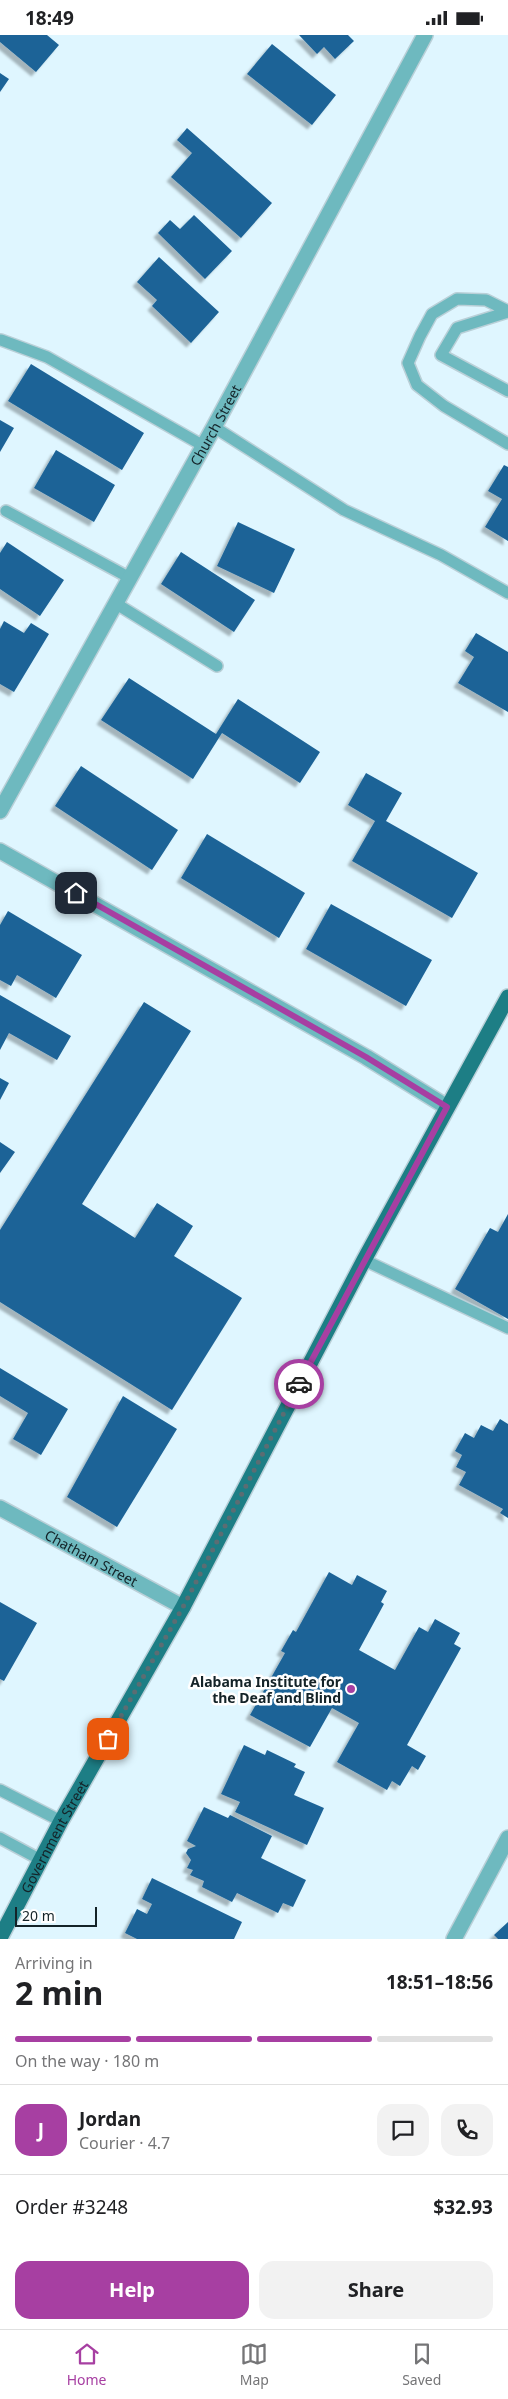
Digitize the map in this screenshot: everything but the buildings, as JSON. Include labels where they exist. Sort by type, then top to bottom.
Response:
[{"type":"main road","name":"Government Street","points":[[0,1938],[62,1821],[183,1607],[364,1260],[508,997]]},
{"type":"street","name":"Church Street","points":[[0,811],[202,445],[214,427],[425,35]]},
{"type":"street","points":[[0,851],[366,1057],[447,1107]]},
{"type":"street","name":"Chatham Street","points":[[0,1508],[183,1607]]},
{"type":"street","points":[[454,1939],[508,1838]]},
{"type":"lane","points":[[508,311],[486,300],[457,299],[432,315],[408,363],[417,385],[444,406],[508,444]]},
{"type":"lane","points":[[508,311],[457,328],[441,355],[508,391]]},
{"type":"lane","points":[[1,340],[47,357],[202,445]]},
{"type":"lane","points":[[214,427],[344,510],[441,555],[508,593]]},
{"type":"lane","points":[[6,511],[130,578]]},
{"type":"lane","points":[[115,603],[217,666]]},
{"type":"lane","points":[[364,1260],[508,1328]]},
{"type":"lane","points":[[0,1790],[62,1821]]},
{"type":"lane","points":[[0,1838],[41,1860]]},
{"type":"way so far","points":[[108,1739],[183,1607],[299,1384]]},
{"type":"place","name":"Alabama Institute for the Deaf and Blind","points":[[351,1689]]},
{"type":"route","points":[[76,893],[366,1057],[447,1107],[299,1384]]}]
